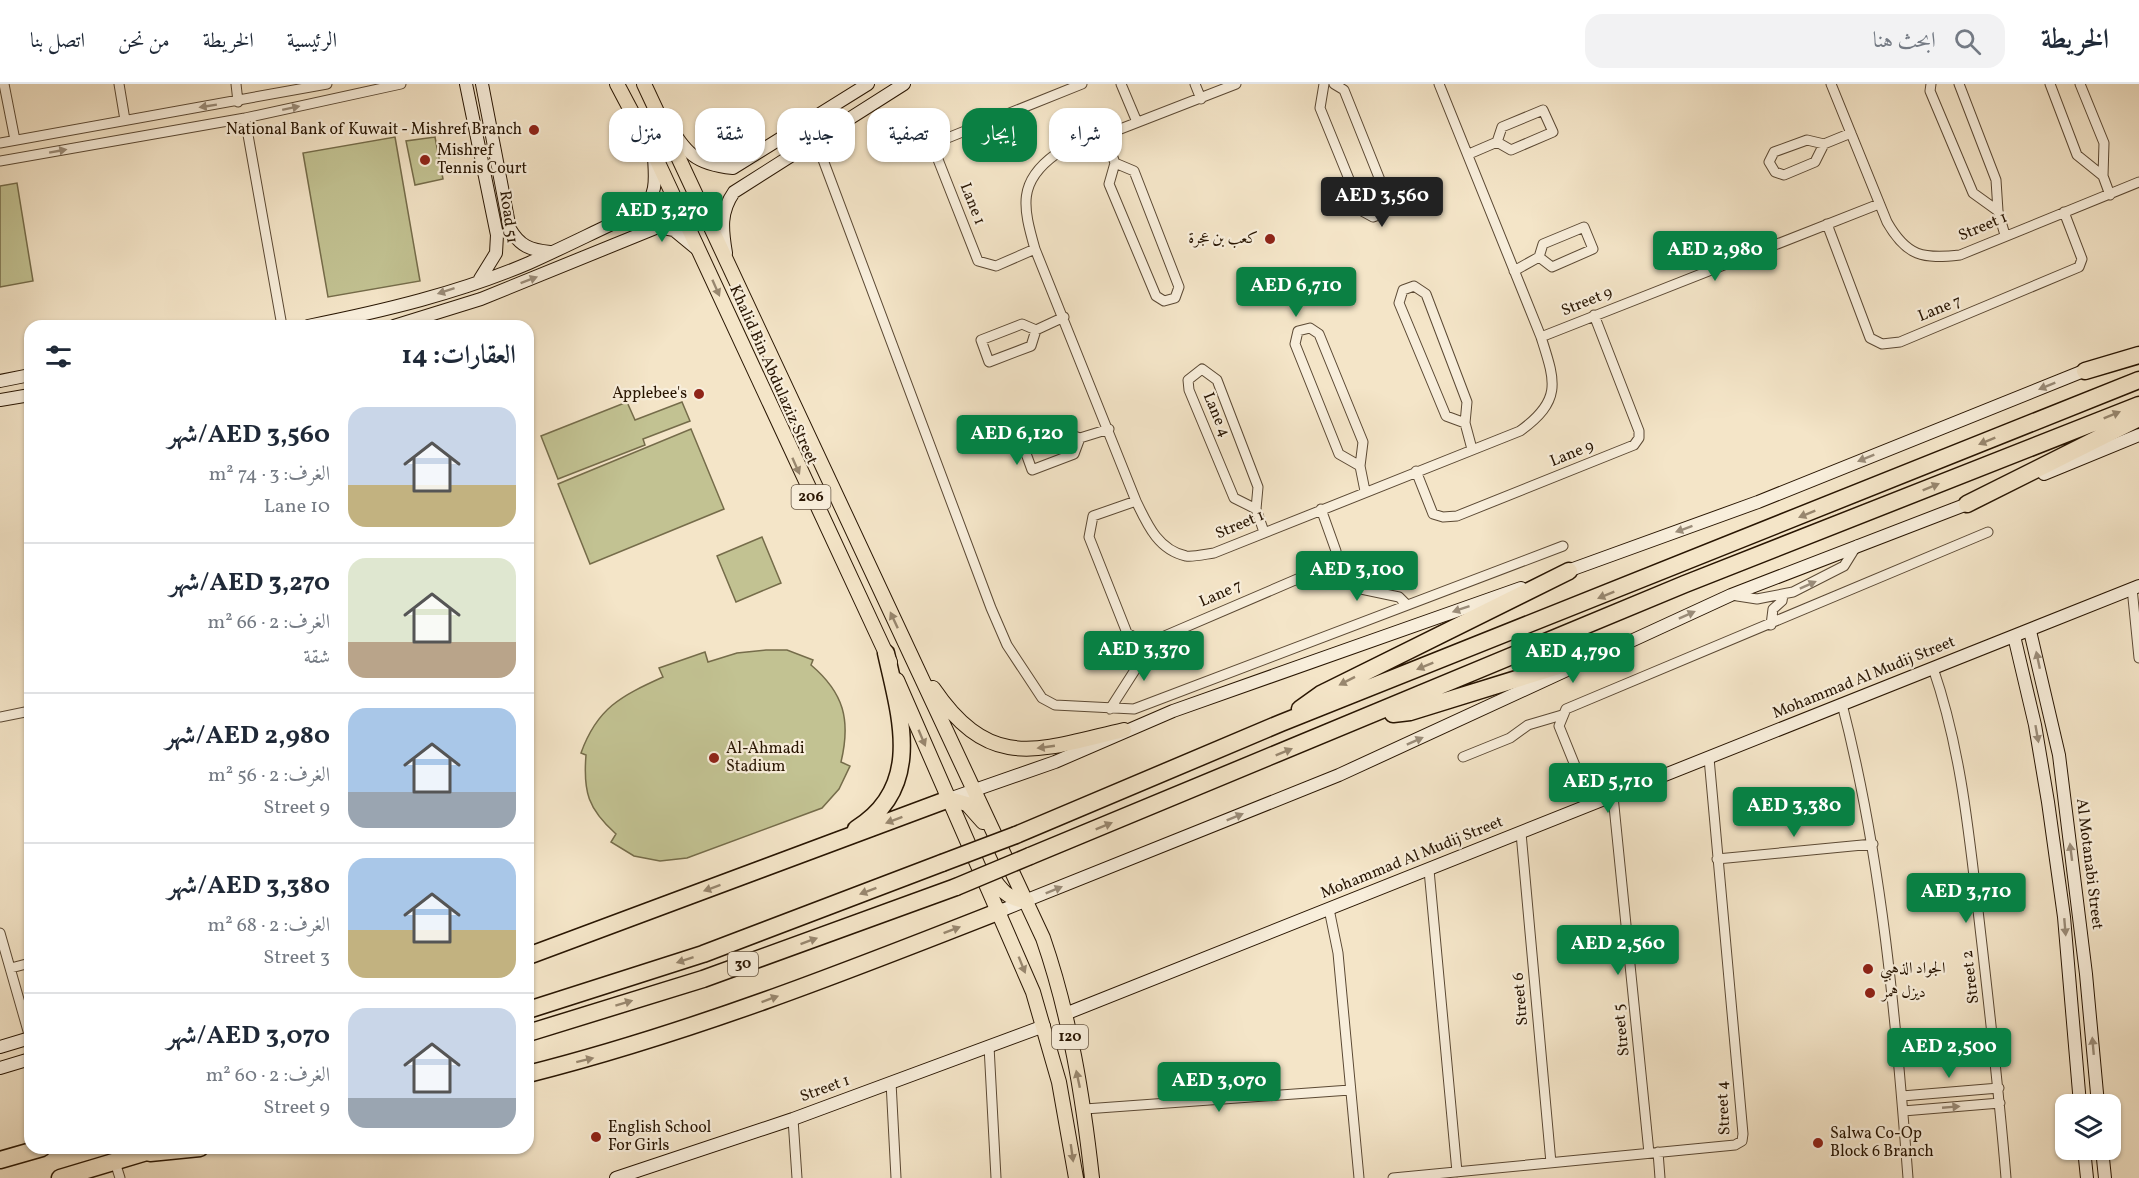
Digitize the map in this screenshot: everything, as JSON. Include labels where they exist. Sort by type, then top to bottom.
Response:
[{"type":"highway","points":[[2085,371],[2139,355]]},
{"type":"highway","name":"30","points":[[534,1008],[703,954],[1016,835],[1281,723],[2139,380]]},
{"type":"highway","name":"30","points":[[534,1031],[703,978],[956,887],[1368,718],[1685,584],[2139,405]]},
{"type":"highway","points":[[1967,504],[2139,418]]},
{"type":"highway","points":[[1281,723],[1321,694],[1569,571]]},
{"type":"highway","points":[[1368,718],[1410,712],[1610,650]]},
{"type":"highway","points":[[831,845],[870,819],[888,797],[900,770],[903,738],[886,653]]},
{"type":"highway","points":[[534,954],[831,845],[949,799]]},
{"type":"highway","points":[[534,1073],[597,1057],[710,1020],[1000,911]]},
{"type":"highway","points":[[0,1160],[24,1153]]},
{"type":"highway","points":[[60,1178],[117,1170],[141,1154]]},
{"type":"highway","points":[[138,1155],[147,1154]]},
{"type":"main road","name":"Khalid Bin Abdulaziz Street","points":[[617,84],[630,108]]},
{"type":"main road","name":"Khalid Bin Abdulaziz Street","points":[[644,84],[828,482],[1027,901]]},
{"type":"main road","name":"Khalid Bin Abdulaziz Street","points":[[658,162],[809,494],[886,653],[1000,911]]},
{"type":"main road","points":[[809,494],[821,497],[826,494],[828,482]]},
{"type":"main road","points":[[907,649],[951,714],[982,738],[1018,749],[1044,749],[1124,730]]},
{"type":"main road","points":[[949,799],[973,809],[1013,873]]},
{"type":"main road","points":[[969,844],[1007,896],[1017,901],[1027,901]]},
{"type":"main road","name":"120","points":[[1027,901],[1050,959],[1065,1014],[1085,1109],[1092,1178]]},
{"type":"main road","name":"120","points":[[1000,911],[1044,1026],[1059,1082],[1076,1178]]},
{"type":"street","points":[[4,84],[15,140]]},
{"type":"street","points":[[119,84],[125,120]]},
{"type":"street","points":[[236,84],[238,102]]},
{"type":"street","points":[[0,143],[238,102],[327,84]]},
{"type":"street","points":[[0,161],[246,118],[401,84]]},
{"type":"street","name":"Road 51","points":[[482,84],[510,229],[518,242],[538,251],[551,252]]},
{"type":"street","points":[[644,84],[686,152],[695,158]]},
{"type":"street","points":[[765,149],[868,84]]},
{"type":"street","points":[[855,114],[904,84]]},
{"type":"street","name":"Lane 1","points":[[1035,249],[996,266],[978,261],[937,157],[938,148],[945,139],[1082,84]]},
{"type":"street","points":[[1122,84],[1137,122]]},
{"type":"street","points":[[1195,84],[1201,99]]},
{"type":"street","name":"Street 1","points":[[1122,129],[1201,99],[1221,87],[1236,84]]},
{"type":"street","points":[[1324,84],[1320,108],[1362,211],[1373,217],[1384,213],[1388,200],[1344,90],[1334,84]]},
{"type":"street","points":[[1440,86],[1451,84]]},
{"type":"street","name":"Street 1","points":[[1831,84],[1879,204],[1897,239],[1914,254],[1934,258],[1960,255],[2139,182]]},
{"type":"street","points":[[1931,84],[1930,91],[1973,194],[1998,211]]},
{"type":"street","points":[[1959,84],[1996,180],[1998,211],[2005,235]]},
{"type":"street","points":[[2050,84],[2077,155],[2103,176]]},
{"type":"street","points":[[2080,84],[2104,143],[2103,176],[2110,195]]},
{"type":"street","name":"Road 51","points":[[464,85],[497,235],[496,253],[479,280]]},
{"type":"street","name":"Street 1","points":[[1049,159],[1039,166],[1027,187],[1024,212],[1035,249],[1136,501],[1149,529],[1165,546],[1186,556],[1214,553],[1520,431],[1539,417],[1544,410],[1554,379],[1469,154],[1440,86]]},
{"type":"street","points":[[1469,154],[1497,142],[1502,127],[1543,110],[1552,132],[1511,150],[1497,142]]},
{"type":"street","points":[[182,111],[185,129]]},
{"type":"street","points":[[246,118],[281,320]]},
{"type":"street","points":[[1824,144],[1815,162],[1784,175],[1775,172],[1769,162],[1774,152],[1807,140],[1824,144],[1851,132]]},
{"type":"street","points":[[335,320],[404,305],[479,280],[551,252],[642,210],[651,201],[656,186],[654,162]]},
{"type":"street","points":[[701,162],[733,168],[744,162]]},
{"type":"street","points":[[744,162],[739,168],[738,177],[752,181]]},
{"type":"street","points":[[729,268],[722,225],[725,205],[734,192],[782,162]]},
{"type":"street","points":[[824,162],[978,576],[1007,645],[1041,698],[1055,705],[1134,709],[1563,546]]},
{"type":"street","points":[[1115,163],[1134,171],[1179,287],[1175,298],[1164,301],[1156,296],[1109,184],[1115,163]]},
{"type":"street","points":[[489,198],[503,192]]},
{"type":"street","name":"Street 9","points":[[1540,337],[1879,204]]},
{"type":"street","name":"Lane 7","points":[[1827,224],[1870,338],[1882,344],[1900,342],[2079,267],[2082,259],[2064,212]]},
{"type":"street","points":[[617,222],[628,227],[629,232],[624,239]]},
{"type":"street","points":[[425,320],[658,226],[674,230],[699,250]]},
{"type":"street","points":[[1514,271],[1539,257],[1543,244],[1584,226],[1593,249],[1552,267],[1539,257]]},
{"type":"street","points":[[1465,423],[1446,416],[1400,303],[1403,290],[1414,286],[1426,294],[1467,402],[1465,423],[1472,449]]},
{"type":"street","name":"Lane 9","points":[[1416,471],[1433,514],[1443,518],[1457,516],[1634,445],[1639,430],[1594,315]]},
{"type":"street","points":[[1036,330],[1022,324],[981,340],[989,362],[1031,346],[1036,330],[1064,317]]},
{"type":"street","points":[[1360,466],[1339,454],[1295,344],[1298,331],[1310,328],[1319,334],[1363,442],[1360,466],[1365,491]]},
{"type":"street","points":[[949,799],[1054,762],[1124,730],[1758,502],[2085,371],[2139,346]]},
{"type":"street","name":"Lane 4","points":[[1256,509],[1234,498],[1189,390],[1188,380],[1202,369],[1217,380],[1258,487],[1256,509],[1264,532]]},
{"type":"street","points":[[0,381],[24,376]]},
{"type":"street","points":[[0,400],[24,396]]},
{"type":"street","points":[[1080,438],[1074,454],[1032,470],[1024,448],[1065,433],[1080,438],[1109,429]]},
{"type":"street","points":[[1000,911],[1339,775],[1731,595],[2139,435]]},
{"type":"street","points":[[1110,709],[1136,670],[1140,640],[1127,633],[1089,537],[1094,516],[1136,501]]},
{"type":"street","points":[[1321,509],[1336,551],[1334,559],[1345,563],[1360,589],[1399,597],[1407,605]]},
{"type":"street","points":[[1591,805],[1559,726],[1566,709],[1771,625],[1988,532]]},
{"type":"street","points":[[1731,595],[1757,599],[1783,596],[1829,576],[1844,566],[1857,545]]},
{"type":"street","name":"Lane 7","points":[[1140,640],[1153,641],[1330,565],[1334,559]]},
{"type":"street","points":[[2136,587],[2139,658]]},
{"type":"street","name":"Mohammad Al Mudij Street","points":[[1065,1014],[2136,587]]},
{"type":"street","points":[[1771,625],[1773,609],[1782,601],[1783,596]]},
{"type":"street","name":"Al Motanabi Street","points":[[2030,631],[2059,755],[2086,974],[2097,1094]]},
{"type":"street","name":"Al Motanabi Street","points":[[2013,636],[2035,725],[2064,917],[2079,1094]]},
{"type":"street","name":"Street 2","points":[[1933,668],[1943,697],[1965,802],[1999,1088],[2006,1178]]},
{"type":"street","points":[[1842,704],[1859,770],[1873,844],[1902,1096],[1908,1178]]},
{"type":"street","points":[[0,717],[24,712]]},
{"type":"street","points":[[1463,757],[1510,738],[1528,725],[1562,715]]},
{"type":"street","name":"Street 4","points":[[1393,1178],[1735,1145],[1743,1137],[1709,758]]},
{"type":"street","name":"Street 5","points":[[1613,796],[1654,1153],[1660,1178]]},
{"type":"street","name":"Street 6","points":[[1521,833],[1551,1162]]},
{"type":"street","points":[[1717,859],[1873,844]]},
{"type":"street","points":[[1429,870],[1457,1172]]},
{"type":"street","points":[[1329,909],[1338,953],[1359,1178]]},
{"type":"street","points":[[0,933],[24,1016]]},
{"type":"street","points":[[11,969],[24,965]]},
{"type":"street","name":"Street 1","points":[[616,1178],[793,1119],[1044,1026]]},
{"type":"street","points":[[0,1047],[24,1040]]},
{"type":"street","points":[[989,1046],[996,1178]]},
{"type":"street","points":[[0,1068],[24,1061]]},
{"type":"street","points":[[891,1082],[896,1178]]},
{"type":"street","points":[[1902,1096],[1999,1088]]},
{"type":"street","points":[[1085,1109],[1350,1090]]},
{"type":"street","points":[[1903,1112],[2000,1103]]},
{"type":"street","points":[[793,1119],[797,1178]]},
{"type":"street","points":[[2085,1160],[2087,1178]]},
{"type":"street","points":[[2100,1160],[2100,1178]]},
{"type":"street","points":[[2102,1160],[2105,1178]]},
{"type":"green space","points":[[395,137],[420,281],[328,297],[303,153]]},
{"type":"green space","name":"Mishref Tennis Court","points":[[435,137],[443,179],[415,185],[406,141]]},
{"type":"green space","points":[[17,183],[33,281],[0,287],[0,186]]},
{"type":"green space","points":[[627,402],[635,420],[682,402],[690,421],[643,439],[645,445],[558,479],[541,436]]},
{"type":"green space","points":[[691,429],[724,509],[590,564],[558,484]]},
{"type":"green space","points":[[762,537],[781,583],[736,602],[717,556]]},
{"type":"green space","name":"Al-Ahmadi Stadium","points":[[787,650],[813,660],[811,665],[822,675],[838,697],[845,720],[841,762],[850,766],[839,789],[822,808],[687,858],[660,861],[634,856],[611,842],[616,834],[599,816],[589,799],[585,779],[586,755],[581,753],[587,738],[603,714],[623,698],[663,677],[659,668],[705,652],[708,662],[737,653]]},
{"type":"place","name":"National Bank of Kuwait - Mishref Branch","points":[[534,130]]},
{"type":"place","name":"Mishref Tennis Court","points":[[425,160]]},
{"type":"place","name":"كعب بن عجرة","points":[[1270,239]]},
{"type":"place","name":"Applebee's","points":[[699,394]]},
{"type":"place","name":"Al-Ahmadi Stadium","points":[[714,758]]},
{"type":"place","name":"الجواد الذهبي","points":[[1868,969]]},
{"type":"place","name":"ديزل همر","points":[[1870,993]]},
{"type":"place","name":"English School For Girls","points":[[596,1137]]},
{"type":"place","name":"Salwa Co-Op Block 6 Branch","points":[[1818,1143]]}]
